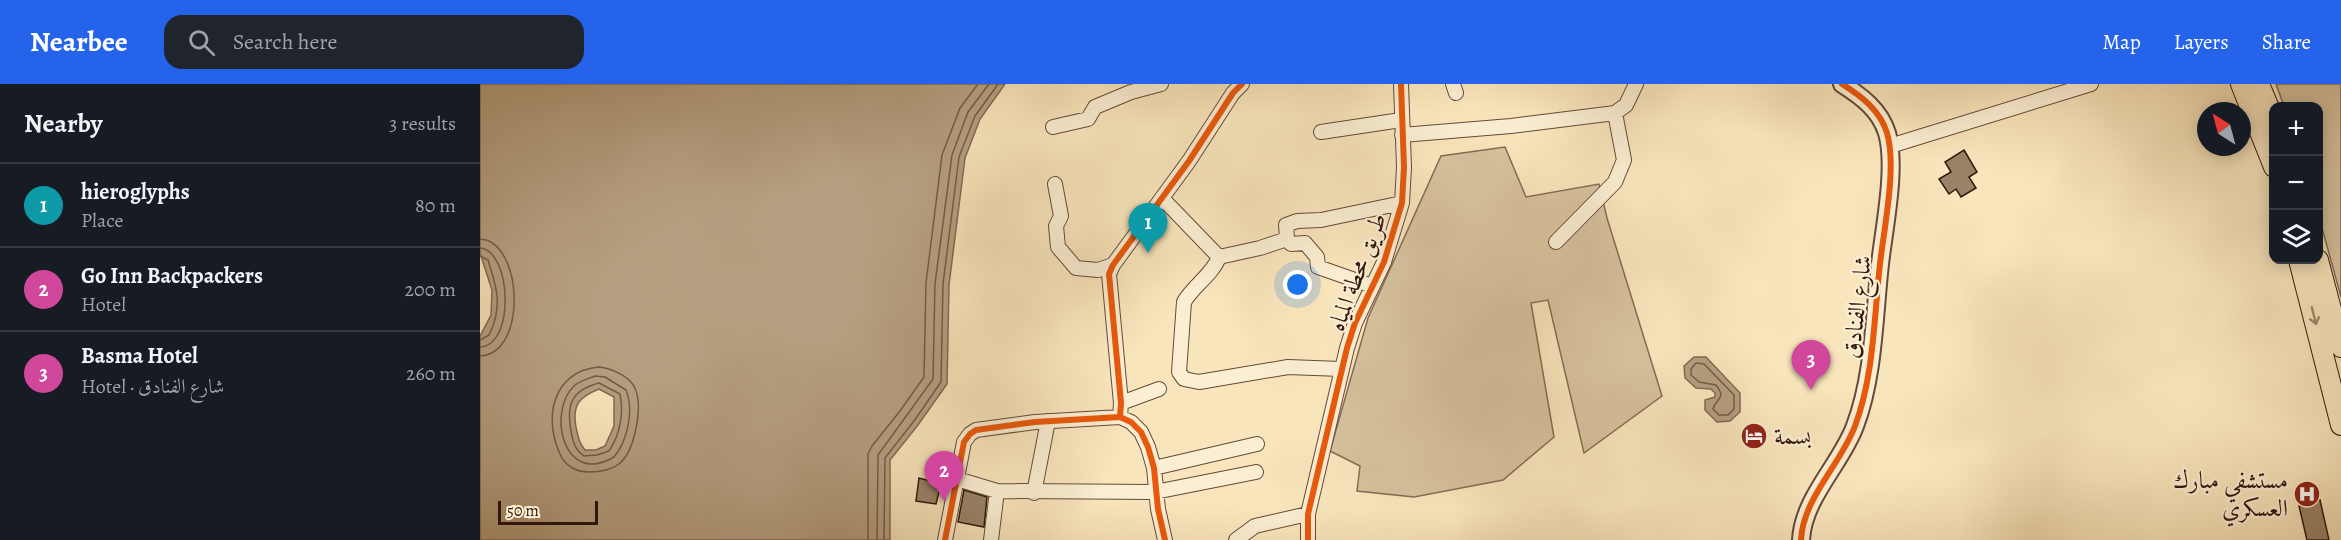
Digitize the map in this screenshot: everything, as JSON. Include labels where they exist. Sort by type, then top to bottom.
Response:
[{"type":"main road","points":[[2241,84],[2270,156]]},
{"type":"main road","points":[[2259,84],[2269,108]]},
{"type":"main road","points":[[2300,264],[2341,425]]},
{"type":"main road","points":[[2319,264],[2341,347]]},
{"type":"street","points":[[1053,127],[1088,119],[1095,107],[1131,92],[1161,84]]},
{"type":"street","points":[[1165,540],[1155,492],[1154,468],[1148,447],[1141,432],[1121,410],[1109,274],[1223,106],[1242,84]]},
{"type":"street","name":"طريق محطة المياه","points":[[1308,540],[1308,514],[1341,369],[1354,324],[1391,242],[1402,203],[1404,185],[1401,84]]},
{"type":"street","points":[[1402,135],[1511,126],[1615,113],[1626,105],[1635,84]]},
{"type":"street","name":"شارع الفنادق","points":[[1802,540],[1802,528],[1809,508],[1846,446],[1865,392],[1889,182],[1890,146],[1886,130],[1868,102],[1842,84]]},
{"type":"street","points":[[1890,146],[2091,84]]},
{"type":"street","points":[[1556,242],[1615,182],[1624,160],[1615,113]]},
{"type":"street","points":[[1321,132],[1401,120]]},
{"type":"street","points":[[1055,184],[1061,216],[1056,226],[1058,247],[1076,268],[1098,270],[1113,265]]},
{"type":"street","points":[[1162,198],[1219,257]]},
{"type":"street","points":[[1372,286],[1318,267],[1317,257],[1305,243],[1290,244],[1287,239],[1286,225],[1297,221],[1321,220],[1402,203]]},
{"type":"street","points":[[1219,257],[1287,239]]},
{"type":"street","points":[[1219,257],[1216,264],[1190,291],[1184,302],[1179,372],[1184,379],[1199,382],[1288,367],[1341,369]]},
{"type":"street","points":[[945,540],[964,442],[969,434],[984,428],[1121,410],[1159,389]]},
{"type":"street","points":[[1035,493],[1048,421]]},
{"type":"street","points":[[1154,468],[1257,444]]},
{"type":"street","points":[[957,479],[997,491],[1155,492],[1256,472]]},
{"type":"street","points":[[991,540],[997,491]]},
{"type":"street","points":[[1236,540],[1255,526],[1308,514]]},
{"type":"shaded area","points":[[2276,84],[2341,84],[2341,297],[2323,232],[2323,102],[2283,102]]},
{"type":"shaded area","points":[[1505,147],[1526,197],[1599,184],[1607,218],[1662,396],[1584,453],[1548,300],[1531,303],[1554,437],[1503,480],[1414,497],[1357,491],[1360,466],[1330,451],[1368,318],[1441,156]]},
{"type":"water","points":[[480,84],[1005,84],[980,119],[965,158],[949,285],[947,384],[890,460],[890,540],[480,540],[480,336],[491,315],[492,290],[480,253]],"holes":[[[599,389],[614,397],[614,426],[605,446],[596,450],[585,450],[576,427],[575,413],[578,403],[586,395]]]},
{"type":"water","points":[[1694,357],[1706,357],[1740,393],[1740,412],[1730,421],[1717,422],[1705,410],[1705,400],[1715,397],[1711,389],[1696,388],[1685,378],[1684,366]]},
{"type":"building","points":[[1964,150],[1977,172],[1969,177],[1976,188],[1961,197],[1956,189],[1949,194],[1939,179],[1951,172],[1945,162]]},
{"type":"building","points":[[919,478],[941,484],[936,504],[916,501]]},
{"type":"building","points":[[964,490],[987,497],[984,527],[958,522]]},
{"type":"building","points":[[2320,500],[2329,540],[2307,540],[2299,506]]},
{"type":"cycle path","points":[[1120,417],[1121,403],[1109,274],[1113,265],[1189,161],[1233,93],[1242,84]]},
{"type":"cycle path","points":[[1308,540],[1308,514],[1347,348],[1355,323],[1384,262],[1402,203],[1404,167],[1401,84]]},
{"type":"cycle path","points":[[1801,540],[1808,510],[1849,440],[1861,407],[1870,367],[1889,198],[1890,147],[1884,125],[1869,104],[1842,84]]},
{"type":"cycle path","points":[[945,540],[964,442],[970,434],[976,430],[1035,422],[1120,417],[1131,422],[1141,432],[1148,447],[1154,468],[1158,509],[1165,540]]},
{"type":"place","name":"hieroglyphs","points":[[1148,253]]},
{"type":"place","name":"Basma Hotel","points":[[1811,390]]},
{"type":"place","name":"بسمة","points":[[1754,436]]},
{"type":"place","name":"مستشفي مبارك العسكري","points":[[2307,494]]},
{"type":"place","name":"Go Inn Backpackers","points":[[944,501]]}]
